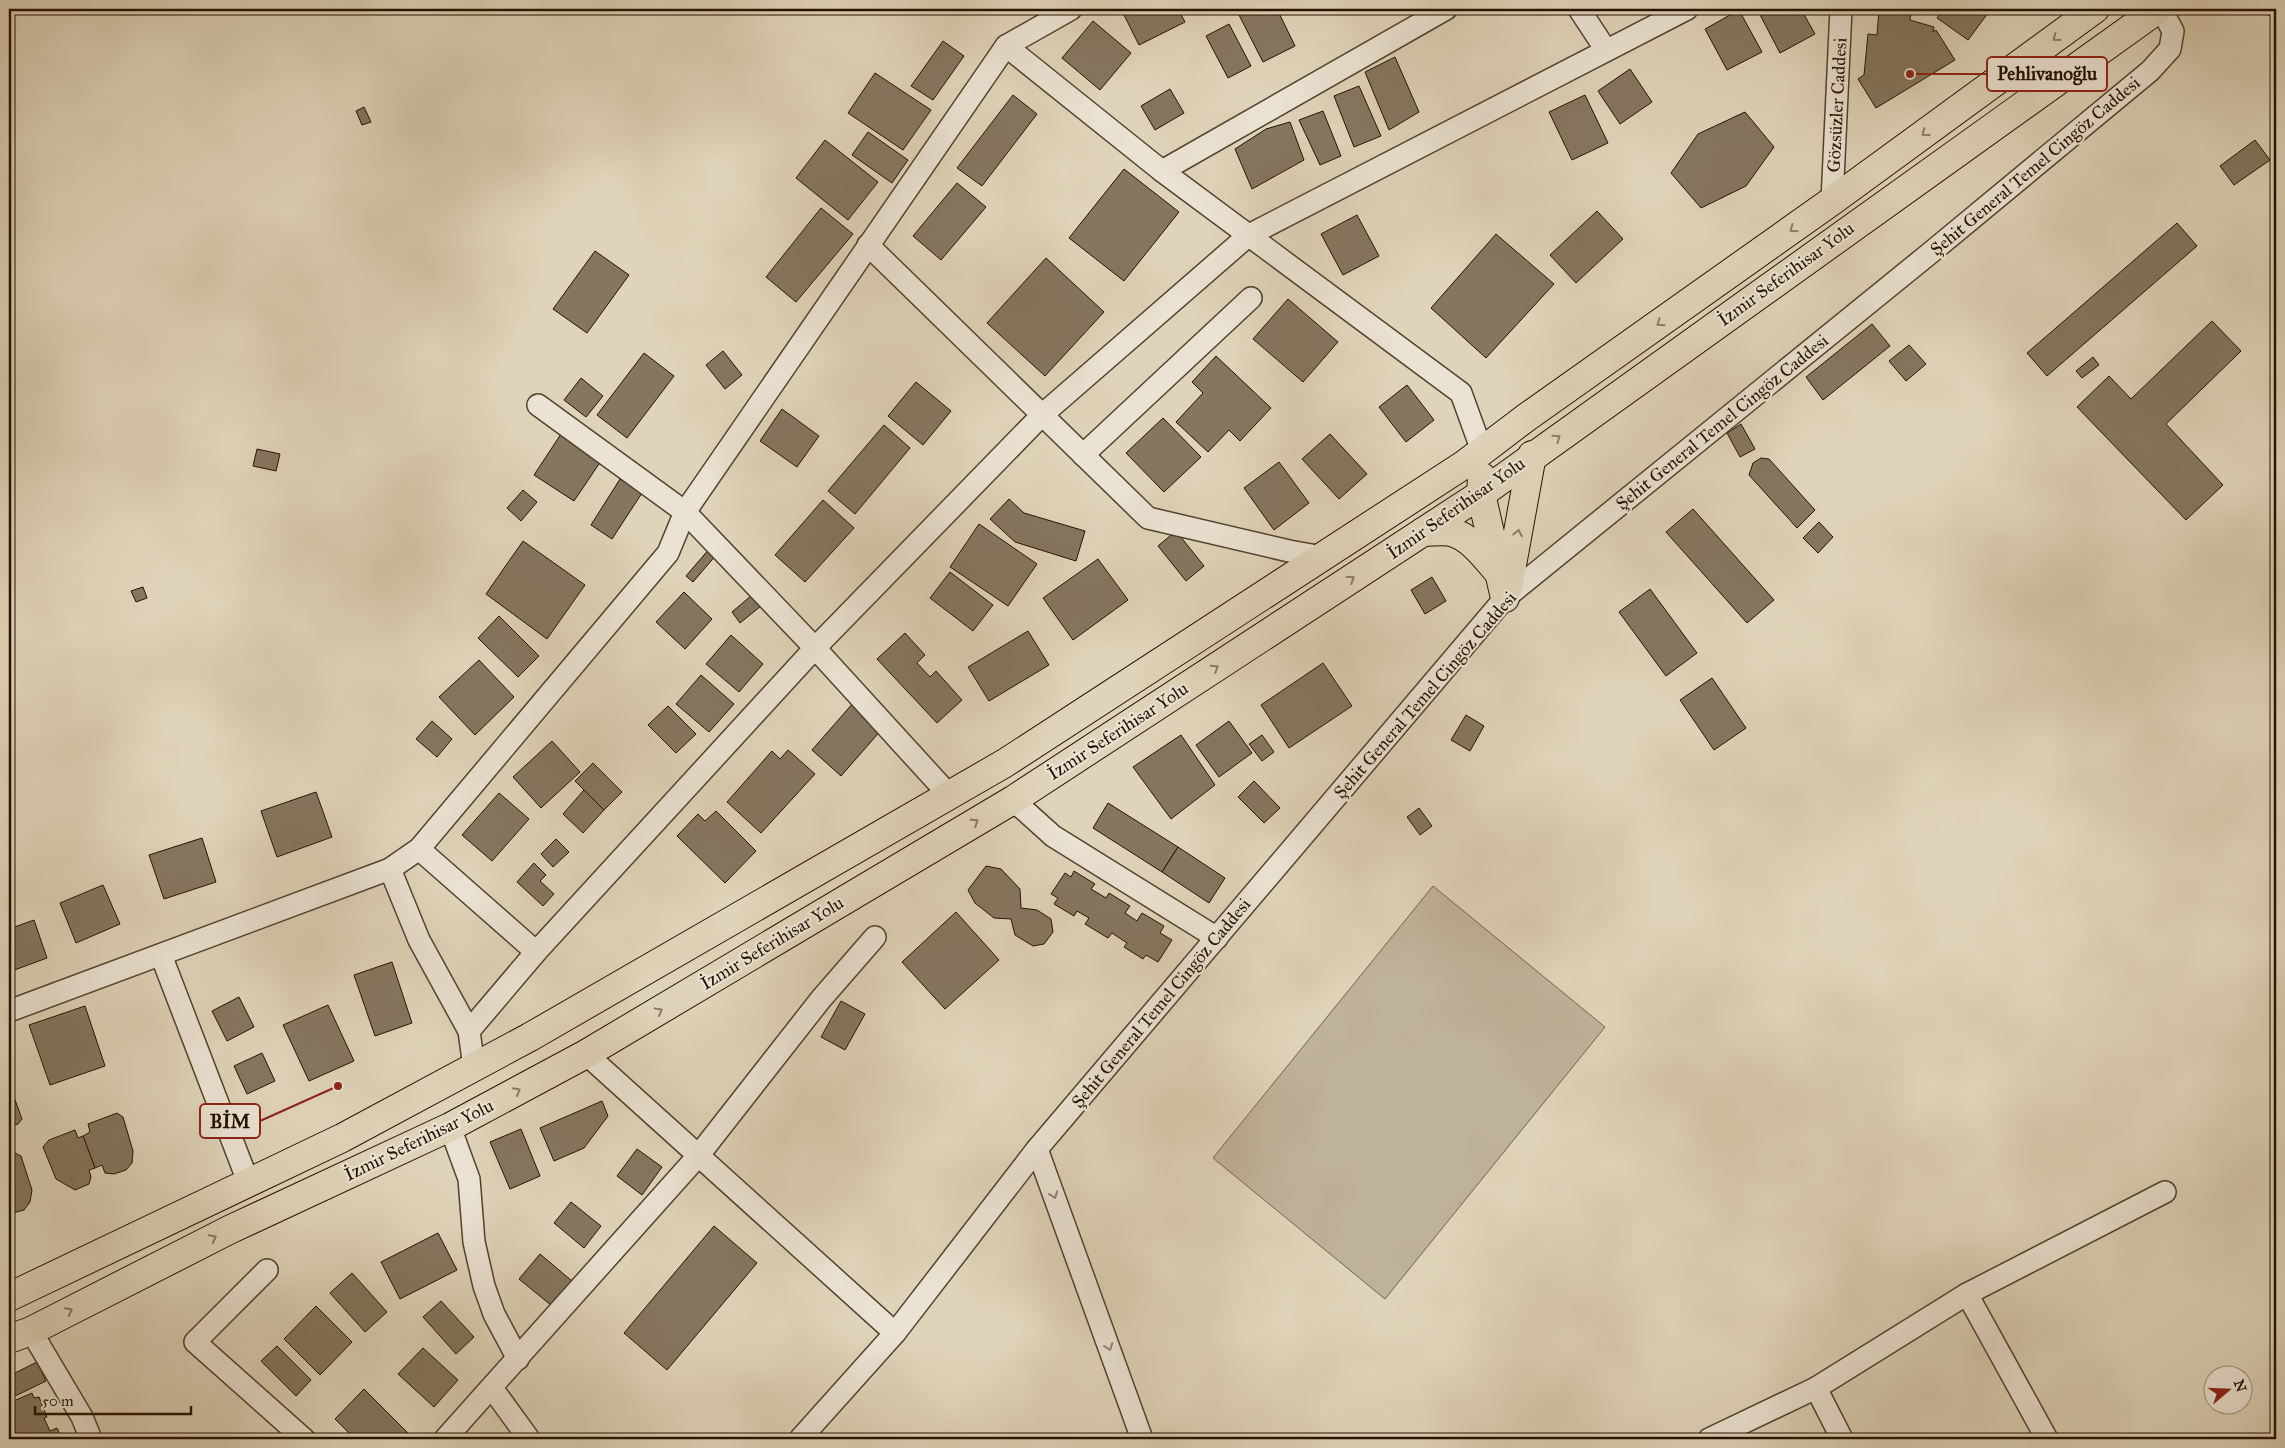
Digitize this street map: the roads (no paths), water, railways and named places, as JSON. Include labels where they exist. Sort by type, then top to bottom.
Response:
[{"type":"main road","name":"İzmir Seferihisar Yolu","points":[[9,1297],[342,1138],[530,1037],[950,796],[1323,557],[1482,451],[1535,411],[1832,201],[2095,9]]},
{"type":"main road","name":"İzmir Seferihisar Yolu","points":[[20,1335],[228,1230],[450,1127],[586,1054],[1013,800],[1482,494],[1532,455],[2159,9]]},
{"type":"main road","points":[[1482,451],[1482,494],[1502,586]]},
{"type":"main road","points":[[1502,586],[1532,455]]},
{"type":"main road","points":[[1423,532],[1451,532],[1468,541],[1483,554],[1502,586]]},
{"type":"street","points":[[9,1011],[390,869],[419,849],[668,553],[685,512],[1006,46],[1071,9]]},
{"type":"street","points":[[1162,171],[1446,9]]},
{"type":"street","points":[[1579,9],[1606,50]]},
{"type":"street","name":"Gözsüzler Caddesi","points":[[1832,201],[1841,9]]},
{"type":"street","name":"Şehit General Temel Cingöz Caddesi","points":[[800,1439],[895,1333],[1037,1149],[1217,938],[1502,586],[1929,254],[2150,71],[2170,49],[2173,31],[2159,9]]},
{"type":"street","points":[[469,1031],[536,952],[815,648],[1042,415],[1250,235],[1679,11]]},
{"type":"street","points":[[1006,46],[1162,171],[1461,393],[1482,451]]},
{"type":"street","points":[[868,245],[1148,518],[1289,551],[1323,557]]},
{"type":"street","points":[[1083,455],[1252,298]]},
{"type":"street","points":[[538,405],[685,512],[815,648],[950,796]]},
{"type":"street","points":[[1013,800],[1053,836],[1217,938]]},
{"type":"street","points":[[419,849],[536,952]]},
{"type":"street","points":[[390,869],[419,940],[469,1031],[474,1067]]},
{"type":"street","points":[[445,1439],[698,1156],[821,999],[875,936]]},
{"type":"street","points":[[161,955],[248,1184]]},
{"type":"street","points":[[586,1054],[895,1333]]},
{"type":"street","points":[[450,1127],[469,1179],[474,1242],[484,1286],[494,1314],[518,1359]]},
{"type":"street","points":[[1037,1149],[1142,1439]]},
{"type":"street","points":[[1710,1439],[1816,1388],[1967,1294],[2165,1192]]},
{"type":"street","points":[[267,1270],[195,1342],[304,1439]]},
{"type":"street","points":[[1967,1294],[2047,1439]]},
{"type":"street","points":[[20,1335],[82,1417],[91,1439]]},
{"type":"street","points":[[492,1388],[529,1439]]},
{"type":"street","points":[[1816,1388],[1842,1439]]},
{"type":"place","name":"Pehlivanoğlu","points":[[1910,74]]},
{"type":"place","name":"BİM","points":[[338,1086]]}]
